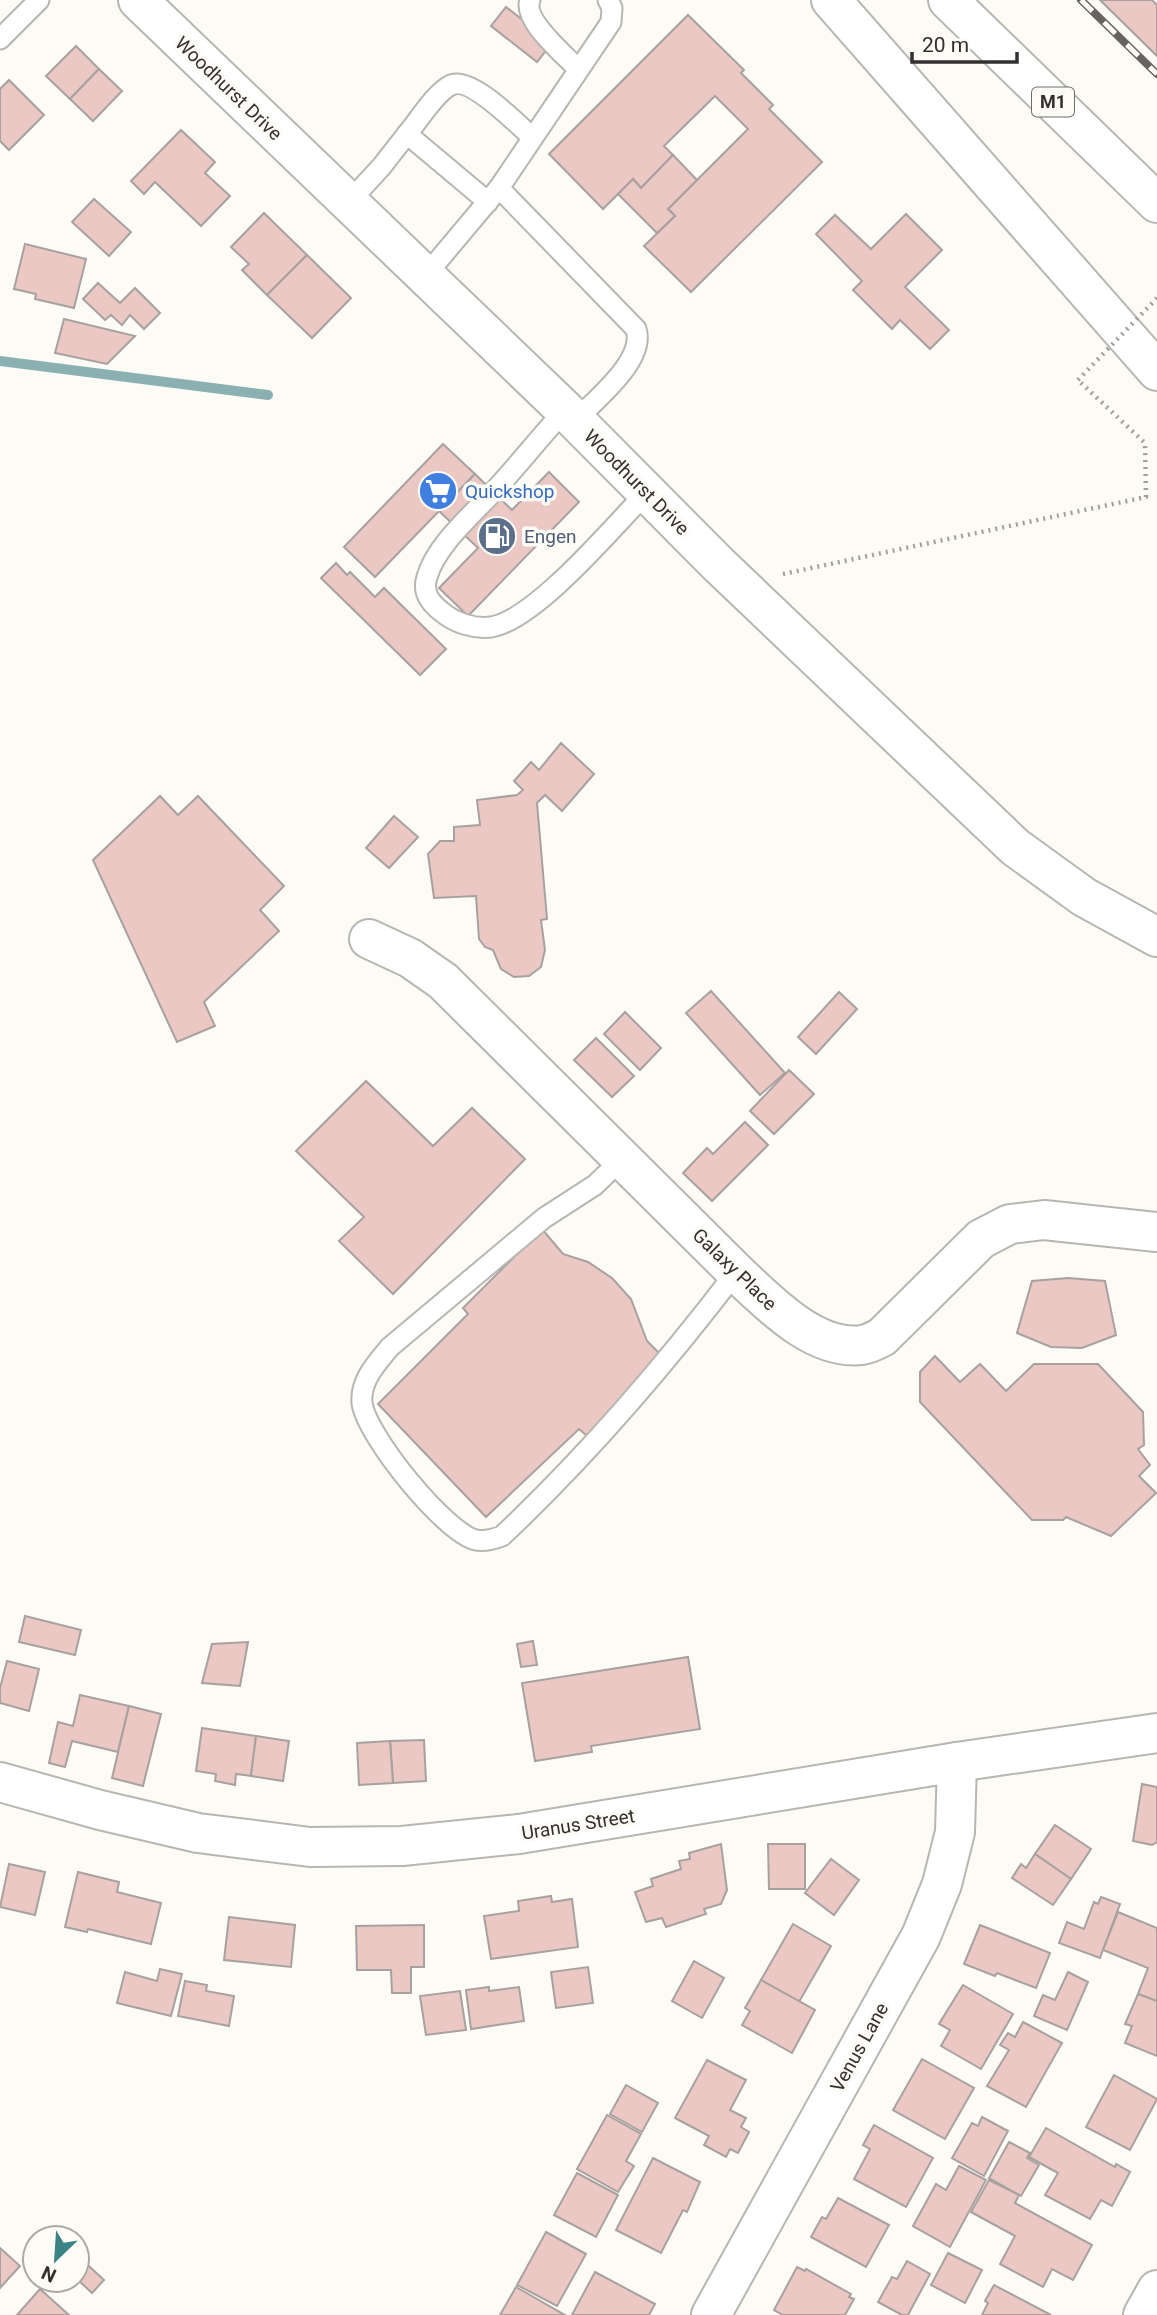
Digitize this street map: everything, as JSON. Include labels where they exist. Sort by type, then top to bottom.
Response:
[{"type":"main road","name":"Woodhurst Drive","points":[[138,0],[570,415],[718,564],[1015,846],[1084,897],[1157,937]]},
{"type":"main road","points":[[831,0],[1157,371]]},
{"type":"main road","name":"M1","points":[[948,0],[1157,203]]},
{"type":"main road","name":"Galaxy Place","points":[[369,939],[410,958],[443,981],[736,1272],[785,1318],[823,1338],[843,1345],[865,1345],[882,1336],[981,1239],[1010,1224],[1044,1220],[1157,1232]]},
{"type":"main road","name":"Uranus Street","points":[[0,1782],[100,1810],[198,1833],[310,1847],[402,1846],[519,1834],[957,1762],[1157,1733]]},
{"type":"main road","name":"Venus Lane","points":[[711,2315],[921,1936],[942,1884],[955,1832],[957,1762]]},
{"type":"main road","points":[[1143,2315],[1157,2290]]},
{"type":"lane","points":[[0,39],[39,0]]},
{"type":"lane","points":[[530,0],[527,6],[529,13],[539,28],[578,69]]},
{"type":"lane","points":[[426,275],[494,195],[612,19],[612,8],[608,0]]},
{"type":"lane","points":[[348,203],[383,166],[424,112],[448,86],[456,83],[473,87],[532,137]]},
{"type":"lane","points":[[407,134],[494,195],[636,329],[639,338],[632,360],[570,415],[450,538],[433,562],[425,587],[430,604],[453,621],[477,627],[491,627],[514,619],[532,607],[566,576],[646,493]]},
{"type":"lane","points":[[622,1159],[595,1185],[544,1218],[390,1347],[371,1370],[362,1401],[365,1414],[380,1445],[428,1503],[463,1534],[477,1540],[492,1540],[502,1536],[666,1362],[736,1272]]},
{"type":"path","points":[[718,564],[784,574],[1146,497],[1145,443],[1078,380],[1157,298]]},
{"type":"building","points":[[1100,0],[1152,0],[1157,5],[1157,56]]},
{"type":"building","points":[[506,7],[552,43],[537,62],[491,26]]},
{"type":"building","points":[[688,15],[744,70],[741,73],[773,105],[769,109],[822,162],[691,292],[644,246],[675,216],[668,209],[748,129],[715,96],[664,146],[673,155],[641,188],[633,179],[603,209],[549,154]]},
{"type":"building","points":[[76,46],[99,69],[70,99],[46,76]]},
{"type":"building","points":[[99,69],[122,91],[93,121],[70,99]]},
{"type":"building","points":[[9,80],[44,115],[9,150],[0,141],[0,89]]},
{"type":"building","points":[[181,130],[215,162],[205,173],[230,196],[201,226],[155,182],[144,194],[131,181]]},
{"type":"building","points":[[673,155],[697,180],[668,209],[675,216],[657,233],[618,194],[633,179],[641,188]]},
{"type":"building","points":[[94,199],[131,232],[109,256],[72,222]]},
{"type":"building","points":[[264,213],[307,255],[267,295],[242,270],[249,264],[231,247]]},
{"type":"building","points":[[906,214],[942,250],[905,287],[949,330],[930,349],[900,320],[892,329],[853,290],[862,281],[816,234],[835,215],[871,249]]},
{"type":"building","points":[[25,244],[86,259],[74,308],[35,299],[36,294],[14,289]]},
{"type":"building","points":[[307,255],[351,298],[312,338],[267,295]]},
{"type":"building","points":[[98,283],[120,303],[135,288],[160,313],[144,329],[130,315],[122,325],[111,315],[105,320],[83,299]]},
{"type":"building","points":[[64,319],[135,336],[107,364],[55,353]]},
{"type":"building","points":[[443,444],[475,474],[375,577],[344,547]]},
{"type":"building","points":[[549,472],[579,502],[468,616],[439,588],[478,548],[439,511],[475,474],[512,510]]},
{"type":"building","points":[[336,563],[347,575],[350,572],[375,597],[384,588],[446,649],[420,675],[321,578]]},
{"type":"building","points":[[561,743],[594,774],[562,811],[545,795],[537,803],[547,919],[541,920],[545,950],[541,967],[529,976],[514,977],[501,969],[493,950],[485,947],[479,939],[476,896],[434,898],[428,854],[440,841],[454,841],[454,827],[480,825],[477,800],[517,795],[523,790],[514,781],[531,762],[539,770]]},
{"type":"building","points":[[160,796],[178,815],[198,796],[284,886],[260,910],[279,931],[204,1002],[215,1026],[177,1042],[93,860]]},
{"type":"building","points":[[394,816],[418,837],[389,868],[366,848]]},
{"type":"building","points":[[711,991],[785,1073],[760,1095],[686,1013]]},
{"type":"building","points":[[839,992],[857,1009],[816,1054],[798,1037]]},
{"type":"building","points":[[625,1012],[661,1048],[640,1070],[604,1034]]},
{"type":"building","points":[[596,1038],[634,1076],[612,1097],[574,1060]]},
{"type":"building","points":[[789,1070],[814,1094],[774,1134],[750,1111]]},
{"type":"building","points":[[366,1081],[433,1146],[472,1108],[525,1159],[393,1294],[339,1241],[364,1217],[296,1151]]},
{"type":"building","points":[[745,1122],[768,1145],[712,1201],[683,1173],[707,1148],[713,1154]]},
{"type":"building","points":[[542,1229],[563,1254],[588,1262],[612,1278],[631,1299],[647,1341],[664,1358],[587,1436],[579,1429],[486,1517],[378,1404],[468,1314],[463,1308]]},
{"type":"building","points":[[1068,1278],[1105,1281],[1116,1335],[1082,1348],[1051,1347],[1017,1333],[1032,1281]]},
{"type":"building","points":[[935,1356],[960,1382],[980,1364],[1006,1391],[1034,1364],[1098,1364],[1143,1412],[1144,1445],[1138,1449],[1150,1465],[1139,1476],[1156,1493],[1111,1536],[1066,1517],[1063,1520],[1032,1520],[920,1402],[920,1372]]},
{"type":"building","points":[[25,1616],[81,1630],[75,1655],[19,1642]]},
{"type":"building","points":[[533,1641],[537,1665],[521,1667],[517,1644]]},
{"type":"building","points":[[248,1642],[240,1686],[202,1683],[212,1644]]},
{"type":"building","points":[[688,1657],[700,1729],[591,1746],[592,1752],[535,1761],[522,1683]]},
{"type":"building","points":[[7,1661],[39,1669],[29,1711],[0,1703],[0,1688]]},
{"type":"building","points":[[80,1695],[129,1706],[118,1752],[72,1741],[65,1767],[49,1763],[58,1722],[73,1726]]},
{"type":"building","points":[[129,1706],[161,1714],[143,1786],[112,1778]]},
{"type":"building","points":[[202,1728],[256,1736],[251,1776],[236,1774],[235,1785],[215,1781],[216,1774],[196,1771]]},
{"type":"building","points":[[256,1736],[289,1741],[283,1781],[251,1776]]},
{"type":"building","points":[[424,1740],[426,1781],[393,1783],[390,1741]]},
{"type":"building","points":[[390,1741],[393,1783],[359,1785],[357,1743]]},
{"type":"building","points":[[1142,1784],[1157,1787],[1157,1842],[1152,1845],[1133,1841]]},
{"type":"building","points":[[1055,1825],[1091,1849],[1071,1879],[1035,1854]]},
{"type":"building","points":[[721,1844],[727,1890],[721,1904],[704,1909],[706,1914],[666,1927],[662,1918],[646,1922],[635,1892],[653,1886],[651,1879],[681,1869],[679,1861],[690,1859],[689,1853]]},
{"type":"building","points":[[768,1844],[805,1844],[805,1889],[769,1889]]},
{"type":"building","points":[[1035,1854],[1071,1879],[1053,1905],[1012,1878],[1021,1864],[1026,1868]]},
{"type":"building","points":[[831,1859],[859,1880],[834,1915],[805,1893]]},
{"type":"building","points":[[9,1864],[45,1872],[35,1915],[0,1907]]},
{"type":"building","points":[[78,1872],[119,1882],[117,1892],[161,1903],[151,1944],[88,1929],[87,1932],[65,1927]]},
{"type":"building","points":[[551,1896],[552,1902],[572,1899],[578,1947],[491,1959],[484,1916],[519,1911],[518,1901]]},
{"type":"building","points":[[1101,1897],[1120,1904],[1100,1958],[1059,1943],[1067,1922],[1084,1929],[1094,1902],[1098,1904]]},
{"type":"building","points":[[1118,1912],[1157,1928],[1157,2001],[1138,1994],[1148,1968],[1103,1950]]},
{"type":"building","points":[[229,1917],[295,1925],[291,1967],[224,1960]]},
{"type":"building","points":[[793,1924],[831,1946],[799,2002],[761,1980]]},
{"type":"building","points":[[424,1925],[424,1967],[411,1967],[411,1993],[392,1993],[391,1970],[357,1970],[356,1926]]},
{"type":"building","points":[[980,1925],[1050,1953],[1036,1988],[964,1964]]},
{"type":"building","points":[[694,1961],[724,1978],[702,2018],[672,2001]]},
{"type":"building","points":[[588,1967],[593,2003],[556,2008],[551,1972]]},
{"type":"building","points":[[160,1969],[182,1974],[171,2016],[117,2003],[125,1972],[157,1981]]},
{"type":"building","points":[[1068,1972],[1088,1982],[1067,2030],[1034,2016],[1043,1995],[1055,2000]]},
{"type":"building","points":[[761,1980],[815,2010],[792,2053],[742,2025],[750,2011],[745,2008]]},
{"type":"building","points":[[185,1981],[207,1985],[206,1991],[234,1996],[229,2026],[178,2016]]},
{"type":"building","points":[[963,1985],[1013,2014],[981,2069],[941,2046],[950,2030],[939,2024]]},
{"type":"building","points":[[489,1987],[489,1991],[519,1987],[524,2021],[471,2029],[466,1990]]},
{"type":"building","points":[[460,1991],[466,2030],[426,2035],[420,1996]]},
{"type":"building","points":[[1138,1994],[1157,2001],[1157,2056],[1125,2043],[1132,2026],[1125,2024]]},
{"type":"building","points":[[1023,2022],[1062,2043],[1026,2107],[987,2086],[1009,2050],[1000,2045],[1008,2033],[1015,2037]]},
{"type":"building","points":[[922,2059],[974,2088],[945,2139],[893,2110]]},
{"type":"building","points":[[707,2060],[746,2080],[730,2110],[746,2118],[741,2127],[749,2132],[738,2153],[730,2149],[726,2157],[704,2145],[709,2136],[675,2118]]},
{"type":"building","points":[[1114,2075],[1157,2099],[1130,2150],[1086,2127]]},
{"type":"building","points":[[626,2085],[658,2103],[642,2132],[610,2114]]},
{"type":"building","points":[[607,2115],[641,2134],[626,2161],[634,2166],[618,2192],[577,2169]]},
{"type":"building","points":[[982,2117],[1008,2131],[984,2176],[952,2158],[972,2123],[978,2126]]},
{"type":"building","points":[[874,2125],[933,2158],[906,2207],[854,2179],[870,2149],[863,2145]]},
{"type":"building","points":[[1046,2128],[1115,2167],[1116,2164],[1130,2172],[1112,2206],[1101,2200],[1090,2219],[1045,2195],[1058,2173],[1029,2157]]},
{"type":"building","points":[[1009,2142],[1030,2153],[1027,2158],[1039,2165],[1021,2196],[989,2178]]},
{"type":"building","points":[[653,2158],[700,2182],[687,2212],[683,2210],[661,2253],[616,2230]]},
{"type":"building","points":[[959,2166],[986,2180],[950,2247],[913,2226],[936,2184],[946,2190]]},
{"type":"building","points":[[577,2173],[618,2195],[596,2237],[554,2215]]},
{"type":"building","points":[[989,2180],[1019,2195],[1015,2203],[1092,2245],[1073,2280],[1052,2269],[1043,2287],[1000,2264],[1015,2236],[971,2212]]},
{"type":"building","points":[[838,2198],[889,2225],[866,2267],[811,2237],[822,2217],[826,2219]]},
{"type":"building","points":[[546,2232],[586,2254],[557,2306],[517,2285]]},
{"type":"building","points":[[0,2248],[20,2266],[0,2288]]},
{"type":"building","points":[[948,2253],[982,2270],[965,2303],[931,2285]]},
{"type":"building","points":[[907,2261],[930,2274],[908,2315],[902,2315],[878,2302],[892,2277],[897,2279]]},
{"type":"building","points":[[797,2267],[805,2271],[806,2269],[851,2294],[849,2297],[854,2299],[845,2315],[783,2315],[774,2310]]},
{"type":"building","points":[[91,2268],[104,2280],[91,2292]]},
{"type":"building","points":[[595,2272],[655,2304],[649,2315],[572,2315]]},
{"type":"building","points":[[994,2285],[1051,2315],[982,2315],[988,2303],[985,2301]]},
{"type":"building","points":[[516,2287],[565,2315],[500,2315]]},
{"type":"building","points":[[36,2294],[46,2294],[69,2315],[17,2315]]},
{"type":"waterway","points":[[0,361],[268,395]]},
{"type":"railway","points":[[1081,0],[1157,74]]},
{"type":"place","name":"Quickshop","points":[[438,491]]},
{"type":"place","name":"Engen","points":[[497,536]]}]
